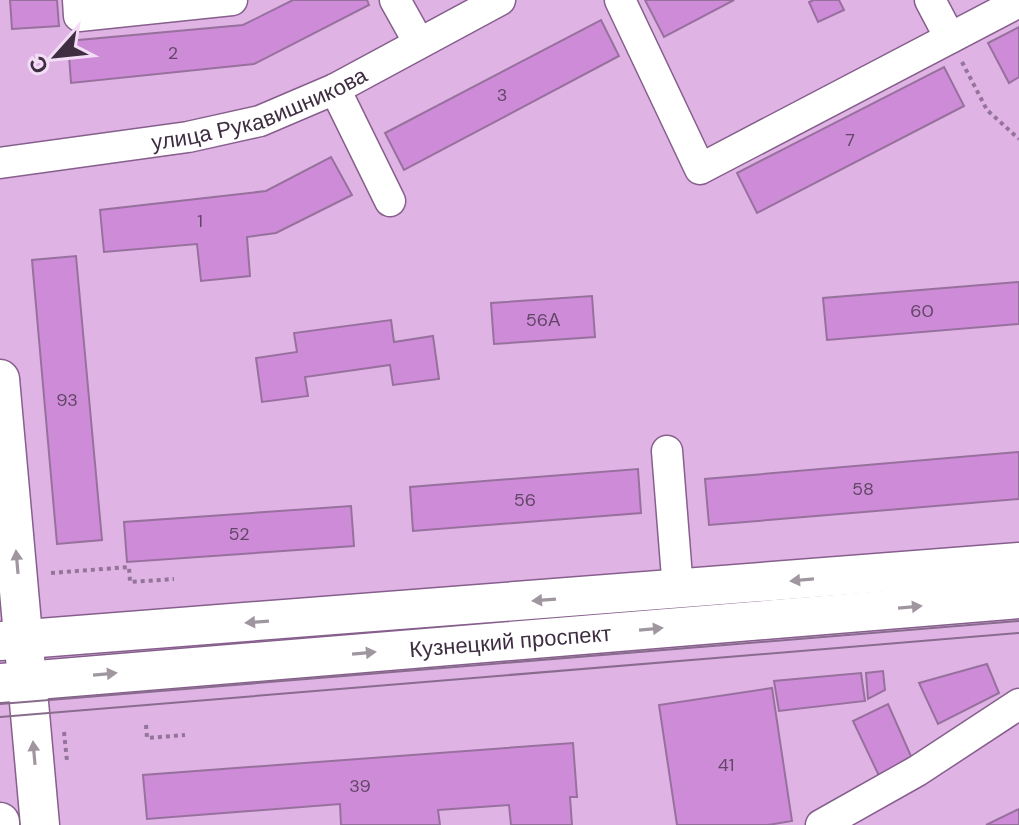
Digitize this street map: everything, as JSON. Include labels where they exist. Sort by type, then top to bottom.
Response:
[{"type":"main road","points":[[0,379],[14,682],[40,825]]},
{"type":"main road","name":"Кузнецкий проспект","points":[[12,640],[1019,562]]},
{"type":"main road","name":"Кузнецкий проспект","points":[[14,682],[1019,599]]},
{"type":"street","points":[[78,0],[79,16],[232,0]]},
{"type":"street","points":[[395,0],[419,43]]},
{"type":"street","name":"улица Рукавишникова","points":[[0,163],[234,128],[291,110],[500,0]]},
{"type":"street","points":[[620,0],[700,169],[1019,2]]},
{"type":"street","points":[[930,0],[950,38]]},
{"type":"street","points":[[335,89],[390,201]]},
{"type":"street","points":[[667,451],[678,590]]},
{"type":"street","points":[[821,825],[917,771],[1019,704]]},
{"type":"path","points":[[950,38],[987,110],[1019,139]]},
{"type":"path","points":[[51,573],[129,567],[130,582],[174,579]]},
{"type":"path","points":[[146,725],[147,738],[185,735]]},
{"type":"building","points":[[10,0],[57,0],[59,26],[12,29]]},
{"type":"building","points":[[293,0],[367,0],[369,5],[254,64],[71,83],[68,41],[243,25]]},
{"type":"building","points":[[645,0],[734,0],[664,37]]},
{"type":"building","points":[[839,0],[844,10],[818,22],[809,2]]},
{"type":"building","points":[[601,20],[619,56],[404,170],[385,133]]},
{"type":"building","points":[[1019,27],[1019,77],[1009,83],[988,43]]},
{"type":"building","points":[[944,67],[964,106],[757,213],[737,173]]},
{"type":"building","points":[[331,157],[352,195],[276,233],[247,237],[250,276],[201,281],[197,244],[104,252],[100,210],[266,191]]},
{"type":"building","points":[[76,256],[102,540],[57,544],[32,260]]},
{"type":"building","points":[[1019,282],[1019,324],[827,340],[823,298]]},
{"type":"building","points":[[592,296],[595,337],[494,344],[491,303]]},
{"type":"building","points":[[391,320],[394,342],[433,336],[439,379],[393,385],[390,365],[305,377],[308,396],[262,402],[256,358],[297,352],[294,333]]},
{"type":"building","points":[[1019,452],[1019,499],[709,525],[705,479]]},
{"type":"building","points":[[638,469],[641,513],[413,531],[410,487]]},
{"type":"building","points":[[351,506],[354,546],[127,562],[124,522]]},
{"type":"building","points":[[987,664],[999,693],[938,724],[919,683]]},
{"type":"building","points":[[883,671],[885,690],[868,699],[866,673]]},
{"type":"building","points":[[861,673],[865,701],[779,711],[774,681]]},
{"type":"building","points":[[772,688],[792,821],[768,825],[677,825],[659,705]]},
{"type":"building","points":[[888,704],[914,763],[881,780],[853,721]]},
{"type":"building","points":[[573,743],[577,797],[570,797],[572,825],[511,825],[509,805],[438,810],[440,825],[341,825],[340,804],[147,819],[143,775]]},
{"type":"building","points":[[1019,809],[1019,825],[986,825]]},
{"type":"tram line","points":[[0,704],[1019,621]]},
{"type":"tram line","points":[[0,717],[1019,633]]}]
